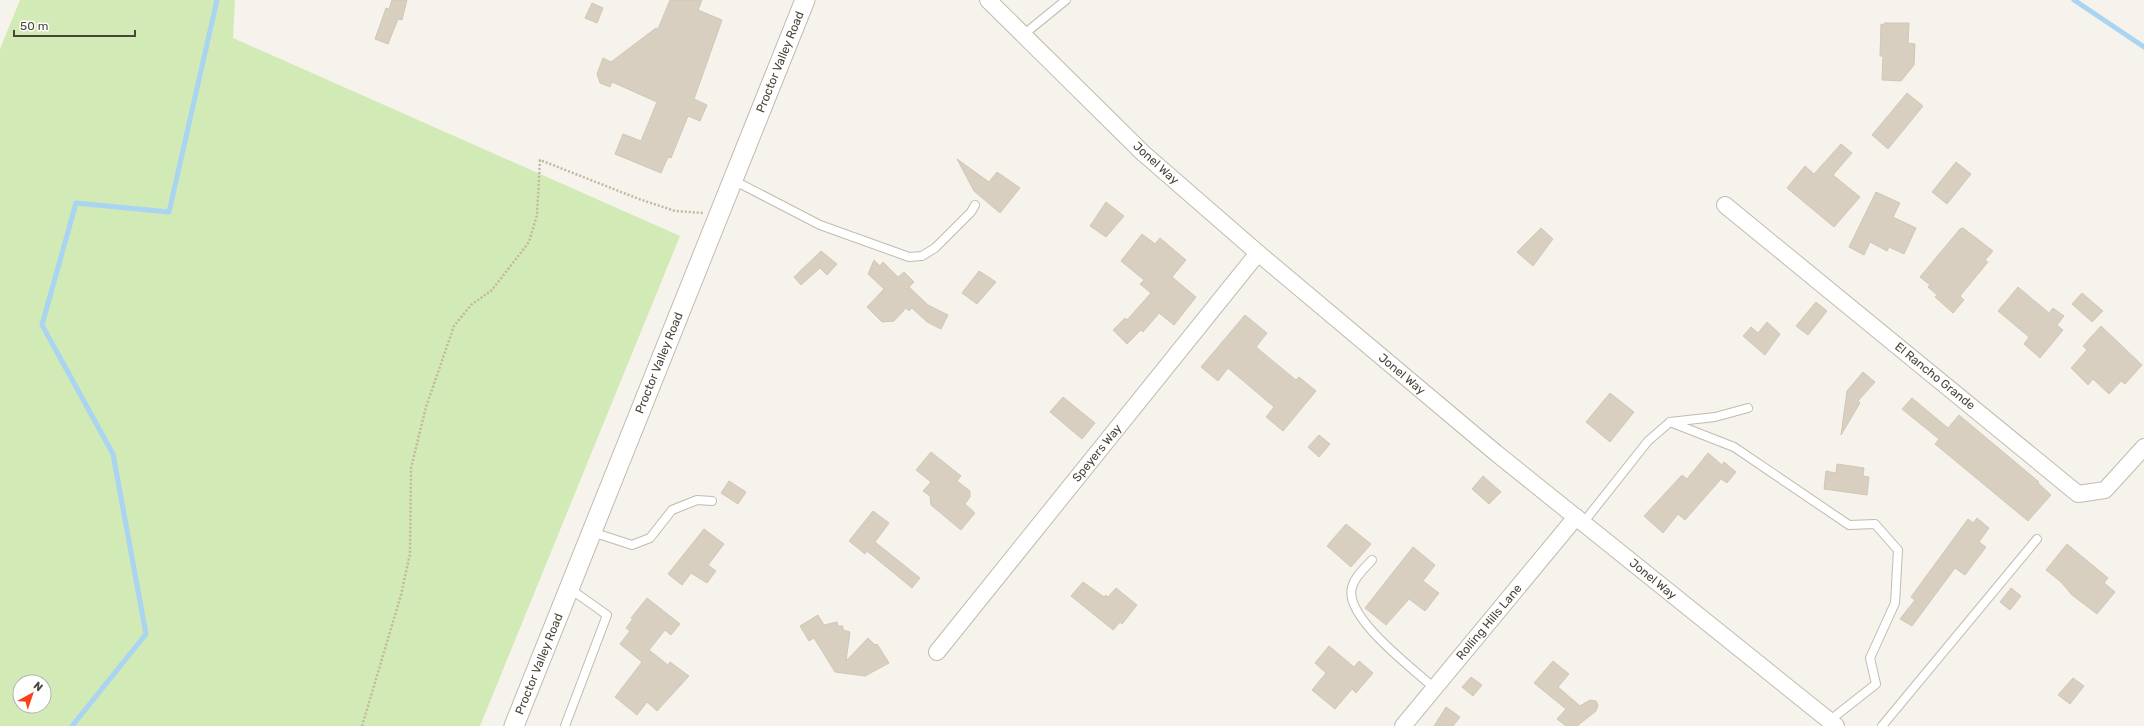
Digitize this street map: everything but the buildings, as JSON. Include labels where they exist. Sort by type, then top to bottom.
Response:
[{"type":"street","name":"Proctor Valley Road","points":[[514,726],[805,0]]},
{"type":"street","name":"Jonel Way","points":[[988,0],[1143,153],[1258,253],[1496,453],[1833,723]]},
{"type":"street","name":"El Rancho Grande","points":[[1726,205],[2078,494],[2105,490],[2144,447]]},
{"type":"street","name":"Speyers Way","points":[[937,652],[1258,253]]},
{"type":"street","name":"Rolling Hills Lane","points":[[1403,726],[1579,520]]},
{"type":"lane","points":[[1023,35],[1066,0]]},
{"type":"lane","points":[[733,180],[820,225],[909,257],[922,256],[935,248],[971,212],[975,205]]},
{"type":"lane","points":[[1579,520],[1648,441],[1670,422],[1715,417],[1748,408]]},
{"type":"lane","points":[[1670,422],[1734,447],[1849,525],[1876,524],[1898,550],[1894,603],[1870,658],[1876,684],[1833,723]]},
{"type":"lane","points":[[592,532],[632,545],[650,538],[672,510],[697,500],[712,501]]},
{"type":"lane","points":[[1882,726],[2038,539]]},
{"type":"lane","points":[[1372,560],[1358,576],[1352,587],[1351,597],[1358,612],[1367,626],[1434,688]]},
{"type":"lane","points":[[565,726],[607,615],[569,588]]},
{"type":"path","points":[[362,726],[401,596],[410,554],[411,468],[426,407],[454,326],[471,306],[492,290],[530,242],[537,215],[540,160],[639,199],[675,210],[719,214]]},
{"type":"green space","points":[[20,0],[235,0],[233,38],[680,236],[480,726],[0,726],[0,49]]},
{"type":"waterway","points":[[72,726],[146,634],[113,454],[42,325],[76,203],[169,212],[217,0]]},
{"type":"waterway","points":[[2074,0],[2144,47]]}]
